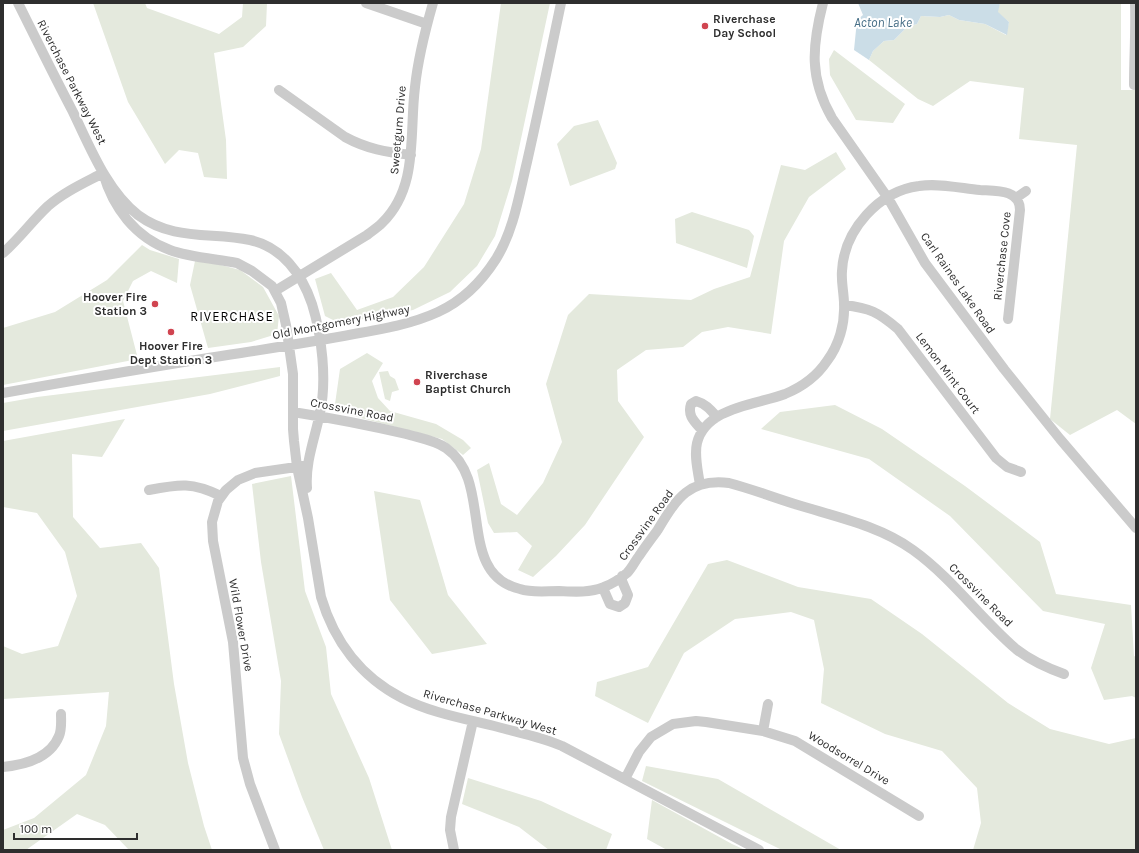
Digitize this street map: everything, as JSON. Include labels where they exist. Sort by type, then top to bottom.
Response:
[{"type":"street","name":"Riverchase Parkway West","points":[[18,3],[103,173],[111,194],[129,223],[145,237],[170,250],[245,266],[266,280],[276,291],[285,317],[290,346],[293,374],[293,429],[306,483],[308,518],[318,585],[325,610],[339,640],[355,661],[367,674],[401,698],[437,712],[550,741],[574,752],[759,850]]},
{"type":"street","points":[[366,3],[427,24]]},
{"type":"street","name":"Sweetgum Drive","points":[[276,291],[337,254],[381,224],[402,194],[409,170],[411,155],[415,87],[420,51],[433,3]]},
{"type":"street","name":"Old Montgomery Highway","points":[[3,393],[139,368],[290,346],[397,326],[430,316],[441,311],[460,298],[480,282],[497,257],[506,238],[516,208],[561,3]]},
{"type":"street","name":"Carl Raines Lake Road","points":[[823,3],[818,24],[814,53],[815,74],[820,95],[832,118],[888,198],[926,263],[1004,369],[1060,439],[1136,528]]},
{"type":"street","points":[[1134,85],[1136,21],[1135,3]]},
{"type":"street","points":[[279,90],[357,144],[381,151],[411,155]]},
{"type":"street","name":"Riverchase Parkway West","points":[[103,173],[125,201],[150,223],[166,230],[186,234],[257,242],[275,251],[292,265],[299,276],[312,304],[320,340],[323,382],[319,416],[302,466]]},
{"type":"street","points":[[3,253],[48,206],[74,188],[103,173]]},
{"type":"street","name":"Riverchase Cove","points":[[702,430],[717,417],[742,406],[786,394],[803,385],[828,361],[837,344],[842,326],[844,304],[842,271],[847,246],[859,224],[876,206],[888,198],[911,187],[927,185],[1000,192],[1008,193],[1016,198],[1020,204],[1020,210],[1008,318]]},
{"type":"street","name":"Riverchase Cove","points":[[1016,198],[1026,191]]},
{"type":"street","name":"Lemon Mint Court","points":[[844,304],[863,307],[874,311],[898,329],[996,458],[1007,467],[1021,472]]},
{"type":"street","points":[[700,485],[696,452],[702,430],[691,416],[689,409],[691,404],[696,401],[708,407],[717,417]]},
{"type":"street","name":"Crossvine Road","points":[[293,412],[398,432],[428,440],[447,448],[459,460],[468,476],[472,491],[480,541],[486,564],[494,576],[507,585],[529,591],[571,592],[603,588],[628,572],[678,499],[684,493],[700,485],[711,482],[729,483],[882,532],[903,543],[928,562],[1017,649],[1044,666],[1064,674]]},
{"type":"street","name":"Wild Flower Drive","points":[[275,850],[250,784],[243,758],[233,642],[212,530],[213,514],[221,496],[231,485],[245,476],[255,473],[302,466]]},
{"type":"street","points":[[149,490],[183,484],[201,488],[221,496]]},
{"type":"street","points":[[603,588],[610,604],[619,607],[624,603],[628,595],[622,581],[622,576]]},
{"type":"street","points":[[763,731],[768,704]]},
{"type":"street","points":[[3,767],[30,762],[46,752],[59,737],[61,729],[61,714]]},
{"type":"street","points":[[454,850],[450,830],[451,817],[473,721]]},
{"type":"street","name":"Woodsorrel Drive","points":[[625,779],[643,746],[652,737],[674,724],[696,721],[763,731],[795,741],[919,816]]},
{"type":"shaded area","points":[[93,3],[145,3],[147,8],[219,34],[242,17],[243,3],[267,3],[266,26],[243,47],[214,53],[226,140],[227,179],[204,177],[198,153],[179,150],[165,164],[128,102]]},
{"type":"shaded area","points":[[501,3],[550,3],[512,181],[495,236],[477,266],[450,292],[413,310],[358,320],[335,321],[325,316],[315,279],[331,273],[357,310],[393,297],[424,267],[464,204],[481,149]]},
{"type":"shaded area","points":[[1000,3],[1121,3],[1121,90],[1136,90],[1136,424],[1117,410],[1070,435],[1050,419],[1077,145],[1019,139],[1024,88],[970,81],[933,106],[918,99],[869,60],[873,51],[884,41],[894,40],[907,27],[917,24],[921,16],[940,17],[949,15],[959,20],[985,24],[1006,35],[1009,22],[997,12]]},
{"type":"shaded area","points":[[834,50],[905,104],[893,123],[856,120],[830,75],[829,59]]},
{"type":"shaded area","points":[[598,120],[617,163],[615,169],[570,186],[557,144],[574,126]]},
{"type":"shaded area","points":[[836,152],[846,169],[809,197],[784,241],[771,334],[728,327],[702,332],[683,347],[646,350],[617,370],[618,401],[644,437],[585,525],[556,556],[533,577],[518,570],[532,546],[517,532],[494,533],[488,523],[477,470],[489,463],[501,504],[517,515],[543,483],[562,442],[546,384],[568,315],[589,294],[691,300],[714,289],[750,277],[781,165],[805,170]]},
{"type":"shaded area","points":[[692,212],[749,230],[754,236],[747,268],[676,243],[675,219]]},
{"type":"shaded area","points":[[142,245],[150,250],[179,259],[177,283],[151,271],[133,281],[123,301],[138,359],[3,385],[3,328],[55,312],[107,280]]},
{"type":"shaded area","points":[[195,261],[217,264],[240,270],[263,287],[279,316],[277,334],[251,342],[208,348],[190,285]]},
{"type":"shaded area","points":[[367,353],[383,363],[372,381],[378,398],[390,411],[436,424],[463,440],[471,448],[463,455],[442,439],[334,411],[340,369]]},
{"type":"shaded area","points":[[280,367],[280,376],[210,394],[3,431],[3,403],[37,397]]},
{"type":"shaded area","points":[[388,371],[390,376],[395,379],[399,390],[392,392],[390,401],[385,399],[379,372]]},
{"type":"shaded area","points":[[835,405],[882,429],[965,486],[1040,542],[1056,594],[1131,605],[1134,656],[1136,657],[1136,698],[1132,696],[1104,700],[1091,668],[1105,624],[1043,611],[950,516],[869,459],[761,429],[780,412]]},
{"type":"shaded area","points":[[125,419],[102,457],[72,454],[73,517],[100,548],[141,543],[159,568],[174,684],[188,763],[204,826],[212,850],[129,850],[105,825],[77,814],[26,850],[3,850],[3,830],[34,818],[86,775],[106,726],[109,692],[3,699],[3,646],[22,654],[58,646],[77,596],[65,552],[37,513],[3,507],[3,441]]},
{"type":"shaded area","points":[[291,476],[305,591],[326,647],[331,694],[369,778],[392,850],[324,850],[302,797],[279,734],[281,681],[261,562],[252,484]]},
{"type":"shaded area","points":[[374,491],[420,500],[448,595],[487,644],[432,654],[390,600]]},
{"type":"shaded area","points":[[727,560],[798,587],[871,599],[922,634],[1008,703],[1050,729],[1109,744],[1136,738],[1136,850],[973,850],[981,823],[977,788],[942,751],[885,734],[821,703],[824,669],[814,620],[791,612],[735,619],[684,653],[648,723],[595,696],[597,682],[648,667],[708,564]]},
{"type":"shaded area","points":[[646,766],[718,779],[841,850],[782,850],[642,781]]},
{"type":"shaded area","points":[[468,778],[541,801],[612,834],[606,850],[549,850],[519,827],[462,804]]},
{"type":"shaded area","points":[[652,800],[745,850],[667,850],[647,839]]},
{"type":"water","name":"Acton Lake","points":[[858,3],[1000,3],[998,12],[1009,22],[1007,35],[985,24],[959,20],[949,15],[940,17],[921,16],[917,24],[907,27],[894,40],[884,41],[873,51],[869,60],[854,50],[857,20],[863,15]]},
{"type":"place","name":"Riverchase Day School","points":[[705,26]]},
{"type":"place","name":"Hoover Fire Station 3","points":[[155,304]]},
{"type":"place","name":"Hoover Fire Dept Station 3","points":[[171,332]]},
{"type":"place","name":"Riverchase Baptist Church","points":[[417,382]]},
{"type":"district","name":"RIVERCHASE","points":[[232,316]]}]
